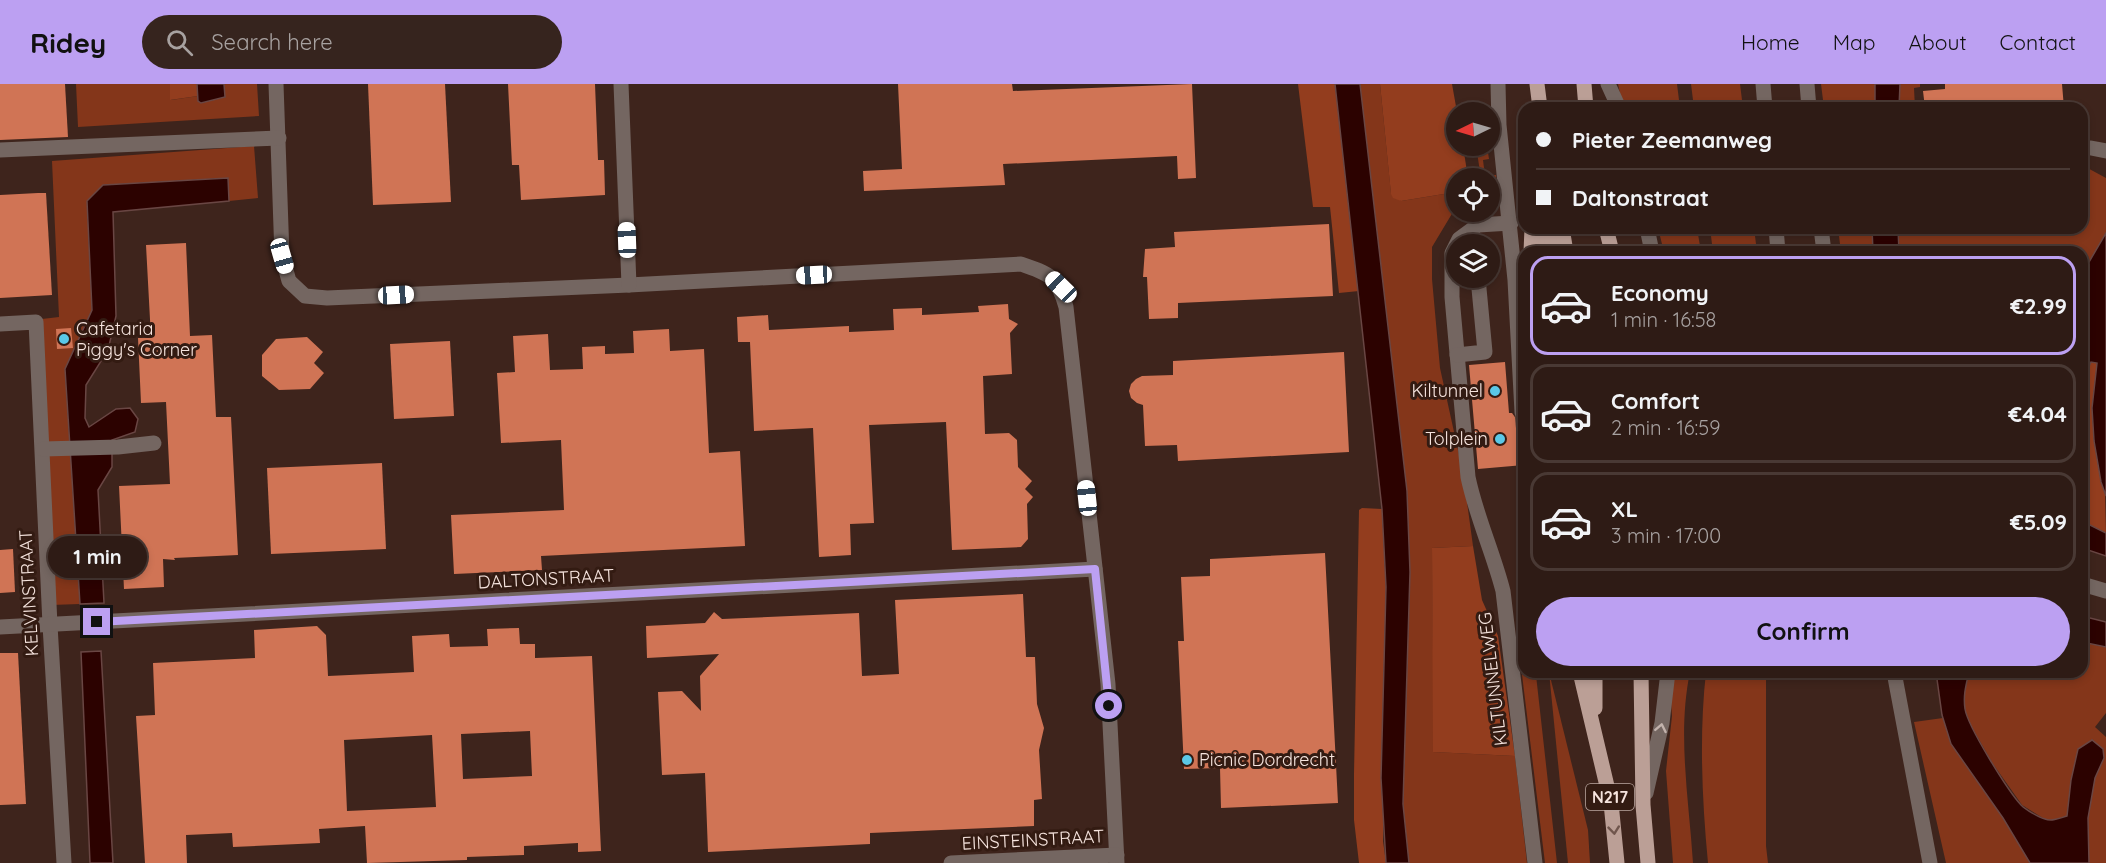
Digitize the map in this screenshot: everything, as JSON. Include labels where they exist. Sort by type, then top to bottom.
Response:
[{"type":"main road","points":[[1537,84],[1539,102]]},
{"type":"main road","points":[[1584,84],[1586,102]]},
{"type":"main road","name":"N217","points":[[1582,678],[1611,803],[1617,863]]},
{"type":"main road","name":"N217","points":[[1586,678],[1595,732]]},
{"type":"main road","name":"N217","points":[[1590,678],[1595,732]]},
{"type":"main road","name":"N217","points":[[1594,678],[1595,732]]},
{"type":"main road","name":"N217","points":[[1641,678],[1643,805],[1648,863]]},
{"type":"street","points":[[276,84],[282,256],[289,281],[305,296],[327,298],[629,285],[1021,264],[1045,272],[1061,287],[1066,307],[1108,684],[1117,859]]},
{"type":"street","points":[[621,84],[629,285]]},
{"type":"street","points":[[1498,84],[1499,126],[1510,223],[1518,349]]},
{"type":"street","points":[[1608,84],[1616,102]]},
{"type":"street","points":[[1763,84],[1764,102]]},
{"type":"street","points":[[1807,84],[1808,102]]},
{"type":"street","points":[[0,150],[279,138]]},
{"type":"street","name":"KILTUNNELWEG","points":[[1510,223],[1478,225],[1459,239],[1452,253],[1452,297],[1468,477],[1473,504],[1495,559],[1503,591],[1535,863]]},
{"type":"street","points":[[1457,355],[1485,352],[1479,288]]},
{"type":"street","name":"KELVINSTRAAT","points":[[0,324],[36,322],[64,863]]},
{"type":"street","points":[[43,449],[118,447],[154,443]]},
{"type":"street","name":"DALTONSTRAAT","points":[[0,627],[1095,569]]},
{"type":"street","points":[[2088,586],[2106,591]]},
{"type":"street","name":"N217","points":[[1575,678],[1595,732]]},
{"type":"street","name":"N217","points":[[1643,805],[1662,723],[1667,678]]},
{"type":"street","points":[[1895,678],[1930,863]]},
{"type":"street","name":"EINSTEINSTRAAT","points":[[951,863],[1117,859]]},
{"type":"shaded area","points":[[76,84],[170,84],[171,100],[198,96],[198,101],[224,97],[224,84],[257,84],[259,116],[78,127]]},
{"type":"shaded area","points":[[170,84],[197,84],[198,96],[170,100]]},
{"type":"shaded area","points":[[197,84],[224,84],[225,97],[201,103],[198,101]]},
{"type":"shaded area","points":[[1298,84],[1335,84],[1359,291],[1339,293],[1330,207],[1313,207]]},
{"type":"shaded area","points":[[1335,84],[1360,84],[1407,491],[1410,572],[1403,804],[1409,863],[1386,863],[1381,778],[1386,587],[1382,509]]},
{"type":"shaded area","points":[[1360,84],[1380,84],[1391,193],[1401,201],[1446,194],[1447,222],[1432,247],[1432,279],[1440,368],[1463,473],[1473,546],[1432,548],[1434,752],[1515,756],[1527,863],[1409,863],[1403,804],[1410,572]]},
{"type":"shaded area","points":[[1380,84],[1452,84],[1455,102],[1446,102],[1446,156],[1465,156],[1466,168],[1446,168],[1446,194],[1401,201],[1393,198]]},
{"type":"shaded area","points":[[1618,84],[1677,84],[1679,102],[1622,102]]},
{"type":"shaded area","points":[[1691,84],[1740,84],[1742,102],[1693,102]]},
{"type":"shaded area","points":[[1821,84],[1875,84],[1875,102],[1823,102]]},
{"type":"shaded area","points":[[1875,84],[1900,84],[1899,102],[1875,102]]},
{"type":"shaded area","points":[[1900,84],[1920,84],[1920,87],[1914,88],[1915,102],[1899,102]]},
{"type":"shaded area","points":[[254,146],[258,198],[229,201],[227,178],[104,185],[87,201],[92,310],[65,369],[80,604],[51,605],[42,319],[59,317],[52,161]]},
{"type":"shaded area","points":[[1478,156],[1489,156],[1489,159],[1483,160],[1484,168],[1479,168]]},
{"type":"shaded area","points":[[2088,168],[2106,178],[2106,233],[2088,264],[2088,246],[1899,246],[1898,234],[2088,234]]},
{"type":"shaded area","points":[[228,178],[229,201],[113,212],[116,316],[108,350],[86,385],[85,418],[89,427],[116,409],[130,408],[138,419],[135,432],[112,440],[112,467],[98,490],[104,603],[80,604],[65,369],[92,310],[87,201],[103,185]]},
{"type":"shaded area","points":[[2106,233],[2106,496],[2101,482],[2094,441],[2092,408],[2097,363],[2091,362],[2088,369],[2088,264]]},
{"type":"shaded area","points":[[1660,234],[1698,234],[1700,246],[1662,246]]},
{"type":"shaded area","points":[[1711,234],[1755,234],[1756,246],[1712,246]]},
{"type":"shaded area","points":[[1839,234],[1872,234],[1873,246],[1840,246]]},
{"type":"shaded area","points":[[1872,234],[1898,234],[1899,246],[1873,246]]},
{"type":"shaded area","points":[[2091,362],[2097,363],[2092,408],[2094,441],[2101,482],[2105,490],[2106,533],[2088,524],[2088,369]]},
{"type":"shaded area","points":[[1362,508],[1382,509],[1386,587],[1383,841],[1386,863],[1359,863],[1354,820],[1359,510]]},
{"type":"shaded area","points":[[2088,524],[2106,533],[2106,556],[2088,550]]},
{"type":"shaded area","points":[[1473,546],[1482,600],[1498,636],[1515,756],[1433,752],[1432,548]]},
{"type":"shaded area","points":[[2088,618],[2106,622],[2106,647],[2088,643]]},
{"type":"shaded area","points":[[2088,643],[2106,647],[2106,713],[2095,727],[2106,737],[2106,863],[2084,863],[2046,820],[2022,805],[1993,764],[1970,724],[1965,710],[1964,693],[1968,678],[2088,678]]},
{"type":"shaded area","points":[[101,651],[113,863],[90,863],[81,652]]},
{"type":"shaded area","points":[[1522,678],[1536,678],[1557,863],[1545,863]]},
{"type":"shaded area","points":[[1550,678],[1588,830],[1590,863],[1568,863]]},
{"type":"shaded area","points":[[1672,678],[1689,678],[1684,719],[1684,743],[1693,863],[1673,863],[1666,771],[1672,716],[1670,689]]},
{"type":"shaded area","points":[[1706,678],[1766,678],[1766,846],[1768,863],[1708,863],[1702,768]]},
{"type":"shaded area","points":[[1937,678],[1968,678],[1964,704],[1973,730],[2015,798],[2029,811],[2048,820],[2067,816],[2071,780],[2078,749],[2092,740],[2103,749],[2104,758],[2095,778],[2088,818],[2089,863],[2030,863],[2003,818],[1951,744],[1942,715]]},
{"type":"shaded area","points":[[1943,718],[1951,744],[2003,818],[2030,863],[1946,863],[1914,722]]},
{"type":"building","points":[[0,84],[65,84],[68,137],[0,140]]},
{"type":"building","points":[[368,84],[445,84],[451,202],[373,205]]},
{"type":"building","points":[[508,84],[595,84],[598,160],[604,160],[605,195],[521,200],[519,165],[512,165]]},
{"type":"building","points":[[898,84],[1012,84],[1013,91],[1192,84],[1196,178],[1178,179],[1177,156],[1003,164],[1005,185],[864,191],[863,171],[902,169]]},
{"type":"building","points":[[1945,84],[2062,84],[2064,102],[1924,102],[1923,91],[1945,89]]},
{"type":"building","points":[[46,193],[52,295],[0,298],[0,195]]},
{"type":"building","points":[[1329,224],[1333,296],[1178,303],[1178,318],[1149,319],[1147,277],[1143,277],[1145,249],[1175,247],[1174,232]]},
{"type":"building","points":[[186,243],[190,336],[212,335],[216,417],[231,417],[238,555],[163,559],[164,587],[124,589],[119,486],[170,484],[166,402],[141,403],[138,338],[151,338],[146,245]]},
{"type":"building","points":[[1008,304],[1009,319],[1018,324],[1010,333],[1012,374],[983,376],[985,434],[1009,433],[1017,440],[1018,467],[1032,481],[1025,489],[1033,497],[1027,504],[1028,539],[1021,547],[952,550],[946,422],[869,425],[874,523],[850,524],[851,555],[819,557],[813,428],[754,431],[750,342],[738,342],[737,317],[768,315],[769,330],[849,326],[849,332],[894,330],[893,309],[922,308],[922,315],[979,312],[978,306]]},
{"type":"building","points":[[71,328],[73,348],[57,349],[56,329]]},
{"type":"building","points":[[669,329],[670,351],[704,349],[709,453],[740,451],[745,546],[541,556],[542,570],[454,574],[451,515],[564,510],[561,440],[501,443],[497,373],[515,372],[513,336],[548,334],[550,370],[583,369],[582,347],[605,346],[605,354],[634,353],[633,331]]},
{"type":"building","points":[[307,337],[323,352],[314,363],[324,373],[310,389],[279,390],[262,376],[262,355],[276,339]]},
{"type":"building","points":[[450,341],[454,416],[394,419],[390,344]]},
{"type":"building","points":[[1344,352],[1349,452],[1178,461],[1177,445],[1145,446],[1143,405],[1131,398],[1129,391],[1131,384],[1142,376],[1173,375],[1173,361]]},
{"type":"building","name":"Tolplein","points":[[1505,362],[1509,413],[1512,413],[1518,420],[1518,466],[1478,469],[1469,365]]},
{"type":"building","points":[[382,463],[386,549],[271,554],[267,468]]},
{"type":"building","points":[[13,549],[15,592],[0,593],[0,550]]},
{"type":"building","points":[[1325,553],[1338,803],[1221,808],[1220,768],[1184,769],[1178,641],[1184,641],[1181,577],[1210,576],[1210,559]]},
{"type":"building","points":[[1023,594],[1026,657],[1035,657],[1037,704],[1044,728],[1039,750],[1042,799],[1034,800],[1034,826],[870,833],[870,844],[708,852],[705,773],[662,775],[658,692],[682,691],[701,711],[700,676],[719,654],[647,658],[646,626],[705,623],[714,612],[722,619],[859,613],[862,676],[899,674],[895,600]]},
{"type":"building","points":[[317,626],[326,635],[328,676],[414,672],[412,636],[449,634],[450,647],[488,646],[487,629],[519,628],[520,644],[535,644],[535,658],[592,656],[601,851],[578,852],[578,843],[524,846],[524,855],[467,857],[467,860],[367,863],[365,826],[319,829],[320,843],[233,847],[232,833],[186,835],[187,863],[145,863],[136,716],[155,715],[153,663],[255,658],[254,630]],"holes":[[[530,731],[532,776],[463,779],[461,734]],[[432,735],[436,807],[347,811],[344,740]]]},
{"type":"building","points":[[0,653],[18,653],[26,804],[0,805]]},
{"type":"place","name":"Cafetaria Piggy's Corner","points":[[64,339]]},
{"type":"place","name":"Kiltunnel","points":[[1495,391]]},
{"type":"place","name":"Tolplein","points":[[1500,439]]},
{"type":"place","name":"Picnic Dordrecht","points":[[1187,760]]},
{"type":"route","points":[[97,622],[1095,569],[1109,706]]}]
